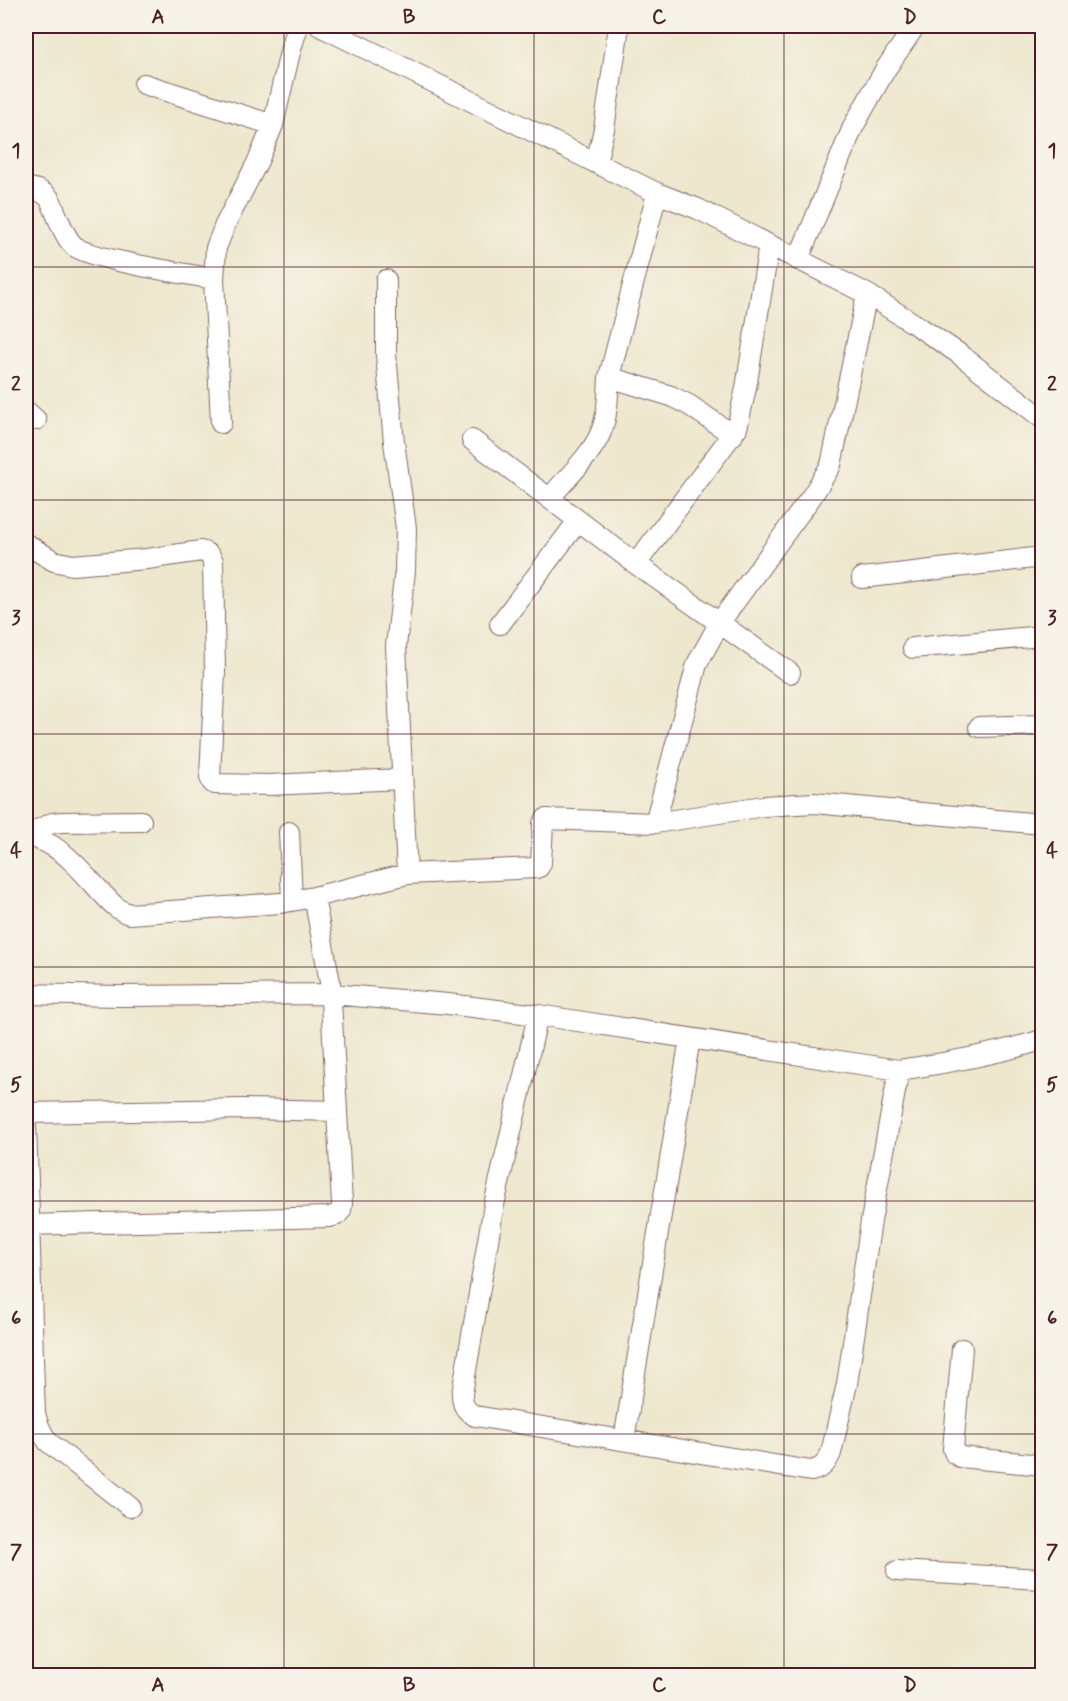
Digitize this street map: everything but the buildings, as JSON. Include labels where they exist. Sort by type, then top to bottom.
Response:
[{"type":"street","points":[[221,423],[214,261],[219,239],[273,125],[298,26]]},
{"type":"street","points":[[320,26],[657,193],[698,209],[867,294],[958,353],[1042,418]]},
{"type":"street","points":[[596,163],[604,129],[619,26]]},
{"type":"street","points":[[798,260],[853,127],[885,70],[915,26]]},
{"type":"street","points":[[144,84],[273,125]]},
{"type":"street","points":[[26,188],[33,188],[50,199],[69,241],[81,251],[214,279]]},
{"type":"street","points":[[550,498],[589,452],[599,435],[605,417],[609,376],[657,193]]},
{"type":"street","points":[[636,564],[733,435],[741,414],[746,388],[769,245]]},
{"type":"street","points":[[386,280],[386,355],[394,442],[406,528],[405,571],[396,646],[407,874]]},
{"type":"street","points":[[655,823],[697,664],[720,622],[812,496],[831,465],[867,294]]},
{"type":"street","points":[[609,376],[671,396],[689,405],[733,435]]},
{"type":"street","points":[[472,440],[636,564],[790,673]]},
{"type":"street","points":[[500,624],[578,521]]},
{"type":"street","points":[[26,544],[54,561],[72,565],[147,559],[201,551],[211,557],[213,561],[215,672],[210,777],[214,784],[269,785],[401,779]]},
{"type":"street","points":[[862,578],[1042,557]]},
{"type":"street","points":[[913,648],[1042,636]]},
{"type":"street","points":[[979,727],[1042,725]]},
{"type":"street","points":[[26,836],[37,837],[53,846],[82,871],[119,911],[129,914],[292,901],[407,874],[539,867],[543,824],[546,819],[655,823],[764,806],[814,803],[1042,824]]},
{"type":"street","points":[[26,836],[40,828],[62,822],[141,821]]},
{"type":"street","points":[[289,832],[292,901]]},
{"type":"street","points":[[28,1225],[337,1215],[342,1204],[331,994],[328,966],[314,897]]},
{"type":"street","points":[[26,994],[119,996],[331,994],[448,1004],[538,1015],[899,1070],[1009,1050],[1042,1040]]},
{"type":"street","points":[[538,1015],[494,1205],[462,1404],[475,1416],[811,1471],[827,1463],[847,1384],[871,1221],[899,1070]]},
{"type":"street","points":[[624,1440],[690,1038]]},
{"type":"street","points":[[26,1113],[242,1109],[337,1111]]},
{"type":"street","points":[[26,1127],[31,1421],[48,1442],[130,1507]]},
{"type":"street","points":[[962,1349],[953,1449],[955,1454],[1042,1465]]},
{"type":"street","points":[[897,1571],[1042,1579]]}]
